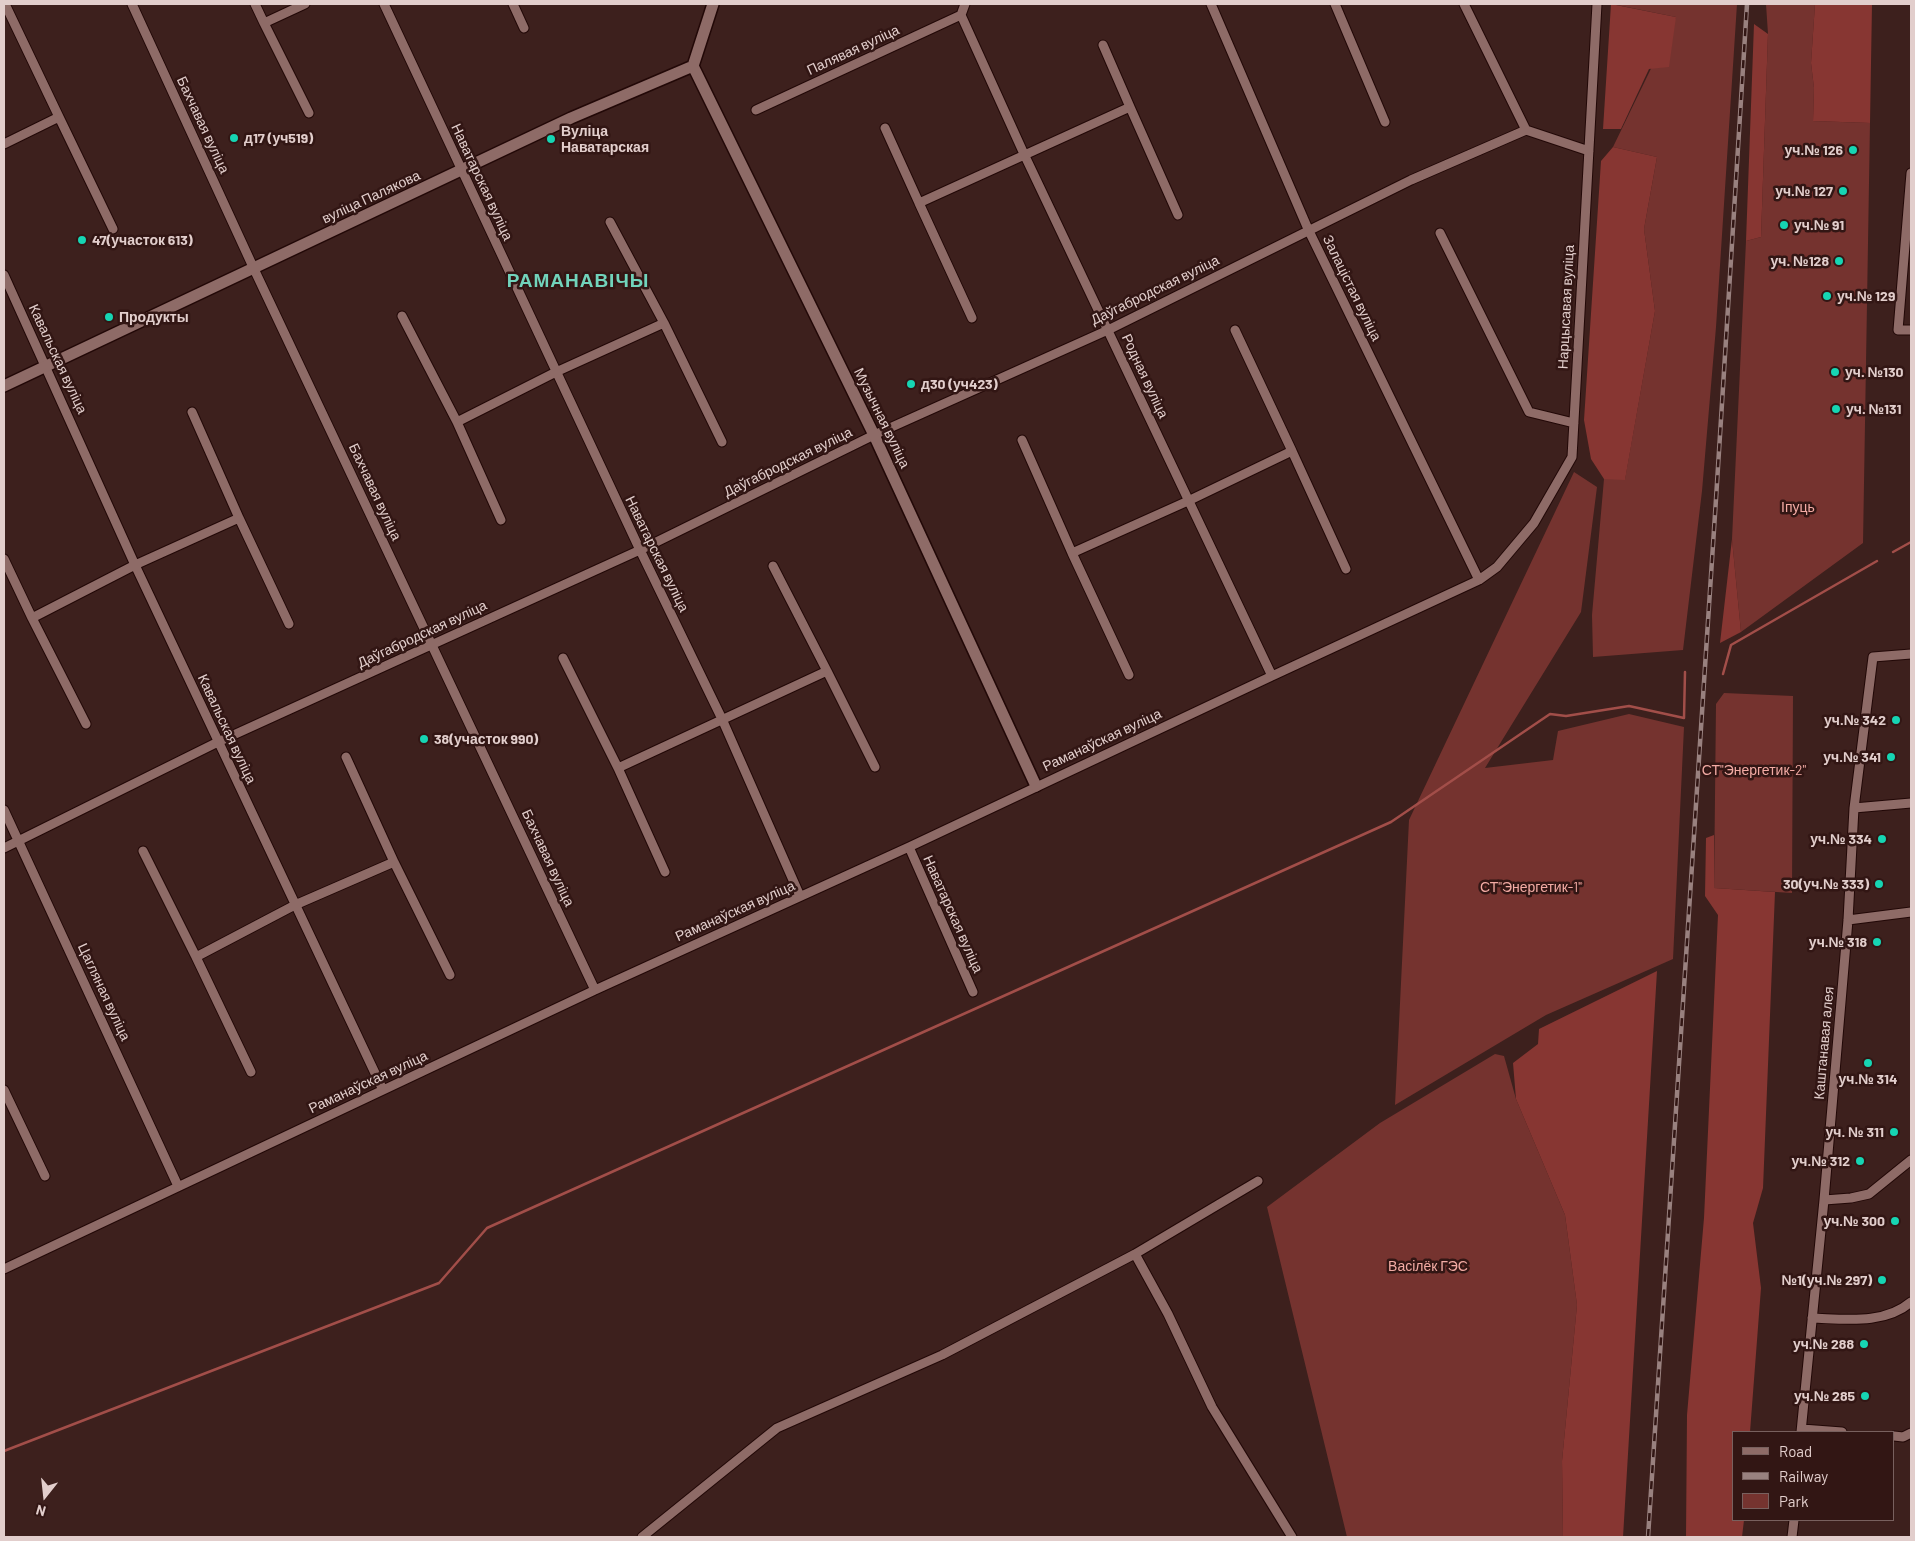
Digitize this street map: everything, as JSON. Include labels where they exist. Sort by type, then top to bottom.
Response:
[{"type":"street","points":[[5,4],[113,229]]},
{"type":"street","name":"Бахчавая вуліца","points":[[132,4],[254,269],[595,990]]},
{"type":"street","points":[[255,4],[309,113]]},
{"type":"street","points":[[264,23],[305,4]]},
{"type":"street","name":"Наватарская вуліца","points":[[384,4],[461,171],[722,720],[800,896]]},
{"type":"street","points":[[513,4],[524,28]]},
{"type":"street","points":[[693,66],[713,4]]},
{"type":"street","points":[[961,14],[965,4]]},
{"type":"street","name":"Залацістая вуліца","points":[[1211,4],[1308,229],[1479,580]]},
{"type":"street","points":[[1335,4],[1385,122]]},
{"type":"street","points":[[1464,4],[1526,130],[1589,150]]},
{"type":"street","name":"Нарцысавая вуліца","points":[[1479,580],[1498,567],[1534,523],[1572,457],[1597,4]]},
{"type":"street","name":"Палявая вуліца","points":[[756,110],[961,14]]},
{"type":"street","name":"Родная вуліца","points":[[961,14],[1024,154],[1272,676]]},
{"type":"street","points":[[1103,45],[1178,216]]},
{"type":"street","name":"вуліца Палякова","points":[[4,386],[571,118],[693,66]]},
{"type":"street","name":"Музычная вуліца","points":[[693,66],[874,435],[1036,786]]},
{"type":"street","points":[[919,204],[1024,154],[1130,108]]},
{"type":"street","points":[[4,144],[59,117]]},
{"type":"street","points":[[885,128],[972,318]]},
{"type":"street","name":"Даўгабродская вуліца","points":[[4,848],[218,742],[640,550],[874,435],[1108,330],[1410,180],[1526,130]]},
{"type":"street","points":[[1911,173],[1898,330],[1911,330]]},
{"type":"street","points":[[610,222],[664,323],[722,442]]},
{"type":"street","points":[[1440,233],[1529,412],[1574,423]]},
{"type":"street","name":"Кавальская вуліца","points":[[4,275],[135,564],[383,1090]]},
{"type":"street","points":[[402,316],[457,422],[501,520]]},
{"type":"street","points":[[457,422],[556,372],[664,323]]},
{"type":"street","points":[[1235,330],[1346,569]]},
{"type":"street","points":[[192,412],[289,624]]},
{"type":"street","points":[[1022,440],[1129,675]]},
{"type":"street","points":[[1072,553],[1188,501],[1292,451]]},
{"type":"street","points":[[32,618],[135,564],[239,518]]},
{"type":"street","points":[[4,559],[86,724]]},
{"type":"street","points":[[773,566],[875,767]]},
{"type":"street","name":"Раманаўская вуліца","points":[[4,1269],[595,990],[909,847],[1479,580]]},
{"type":"street","name":"Каштанавая алея","points":[[1801,1431],[1824,1200],[1848,920],[1854,808],[1873,657],[1911,654]]},
{"type":"street","points":[[563,658],[618,768],[665,872]]},
{"type":"street","points":[[618,768],[827,672]]},
{"type":"street","points":[[346,757],[394,862],[450,975]]},
{"type":"street","points":[[1854,808],[1911,803]]},
{"type":"street","name":"Цагляная вуліца","points":[[4,810],[178,1186]]},
{"type":"street","name":"Наватарская вуліца","points":[[909,847],[973,992]]},
{"type":"street","points":[[143,851],[251,1072]]},
{"type":"street","points":[[196,957],[295,905],[394,862]]},
{"type":"street","points":[[1848,920],[1911,912]]},
{"type":"street","points":[[4,1090],[45,1176]]},
{"type":"street","points":[[1824,1200],[1851,1198],[1869,1194],[1911,1160]]},
{"type":"street","points":[[642,1537],[777,1428],[942,1356],[1135,1254],[1258,1181]]},
{"type":"street","points":[[1135,1254],[1168,1314],[1212,1407],[1292,1537]]},
{"type":"street","points":[[1812,1318],[1870,1320],[1906,1307],[1911,1302]]},
{"type":"street","points":[[1895,1436],[1902,1437],[1911,1433]]},
{"type":"street","points":[[1792,1537],[1794,1521]]},
{"type":"green space","points":[[1612,4],[1737,4],[1716,327],[1702,491],[1683,650],[1593,657],[1592,615],[1604,479],[1625,479],[1655,311],[1644,229],[1657,157],[1613,147],[1676,17]]},
{"type":"green space","name":"Іпуць","points":[[1766,4],[1815,4],[1811,63],[1814,88],[1813,121],[1870,123],[1863,543],[1741,632],[1732,539],[1746,241],[1761,237],[1768,34]]},
{"type":"green space","name":"СТ\"Энергетик-1\"","points":[[1574,472],[1597,487],[1581,612],[1485,768],[1553,760],[1558,731],[1629,714],[1684,727],[1673,959],[1546,1015],[1395,1105],[1409,820]]},
{"type":"green space","name":"СТ\"Энергетик-2\"","points":[[1724,693],[1793,696],[1792,893],[1714,888],[1716,704]]},
{"type":"green space","name":"Васілёк ГЭС","points":[[1495,1054],[1504,1056],[1516,1099],[1565,1215],[1577,1305],[1562,1461],[1563,1537],[1347,1537],[1267,1207],[1380,1123]]},
{"type":"shaded area","points":[[1611,4],[1676,17],[1669,67],[1649,69],[1621,129],[1603,129]]},
{"type":"shaded area","points":[[1815,4],[1872,4],[1870,123],[1813,121],[1814,88],[1811,63]]},
{"type":"shaded area","points":[[1754,24],[1768,34],[1761,237],[1746,241]]},
{"type":"shaded area","points":[[1613,147],[1657,157],[1644,229],[1655,311],[1625,480],[1604,479],[1591,459],[1584,420],[1601,161]]},
{"type":"shaded area","points":[[1732,539],[1741,632],[1720,643]]},
{"type":"shaded area","points":[[1714,835],[1714,888],[1775,892],[1763,1188],[1753,1223],[1761,1288],[1750,1431],[1732,1431],[1732,1521],[1744,1521],[1742,1537],[1686,1537],[1687,1415],[1704,1218],[1718,915],[1705,896],[1706,838]]},
{"type":"shaded area","points":[[1657,971],[1623,1537],[1563,1537],[1562,1461],[1577,1305],[1565,1215],[1516,1099],[1513,1063],[1538,1044],[1539,1029]]},
{"type":"waterway","points":[[1893,552],[1911,542]]},
{"type":"waterway","points":[[1723,674],[1731,645],[1877,561]]},
{"type":"waterway","points":[[4,1451],[439,1283],[487,1228],[1391,822],[1550,714],[1566,716],[1629,706],[1684,718],[1685,672]]},
{"type":"railway","points":[[1648,1537],[1747,4]]},
{"type":"place","name":"д17 (уч519)","points":[[234,138]]},
{"type":"place","name":"Вуліца Наватарская","points":[[551,139]]},
{"type":"place","name":"уч.№ 126","points":[[1853,150]]},
{"type":"place","name":"уч.№ 127","points":[[1843,191]]},
{"type":"place","name":"уч.№ 91","points":[[1784,225]]},
{"type":"place","name":"47(участок 613)","points":[[82,240]]},
{"type":"place","name":"уч. №128","points":[[1839,261]]},
{"type":"place","name":"уч.№ 129","points":[[1827,296]]},
{"type":"place","name":"Продукты","points":[[109,317]]},
{"type":"place","name":"уч. №130","points":[[1835,372]]},
{"type":"place","name":"д30 (уч423)","points":[[911,384]]},
{"type":"place","name":"уч. №131","points":[[1836,409]]},
{"type":"place","name":"уч.№ 342","points":[[1896,720]]},
{"type":"place","name":"38(участок 990)","points":[[424,739]]},
{"type":"place","name":"уч.№ 341","points":[[1891,757]]},
{"type":"place","name":"уч.№ 334","points":[[1882,839]]},
{"type":"place","name":"30(уч.№ 333)","points":[[1879,884]]},
{"type":"place","name":"уч.№ 318","points":[[1877,942]]},
{"type":"place","name":"уч.№ 314","points":[[1868,1063]]},
{"type":"place","name":"уч. № 311","points":[[1894,1132]]},
{"type":"place","name":"уч.№ 312","points":[[1860,1161]]},
{"type":"place","name":"уч.№ 300","points":[[1895,1221]]},
{"type":"place","name":"№1(уч.№ 297)","points":[[1882,1280]]},
{"type":"place","name":"уч.№ 288","points":[[1864,1344]]},
{"type":"place","name":"уч.№ 285","points":[[1865,1396]]},
{"type":"district","name":"РАМАНАВІЧЫ","points":[[578,281]]}]
